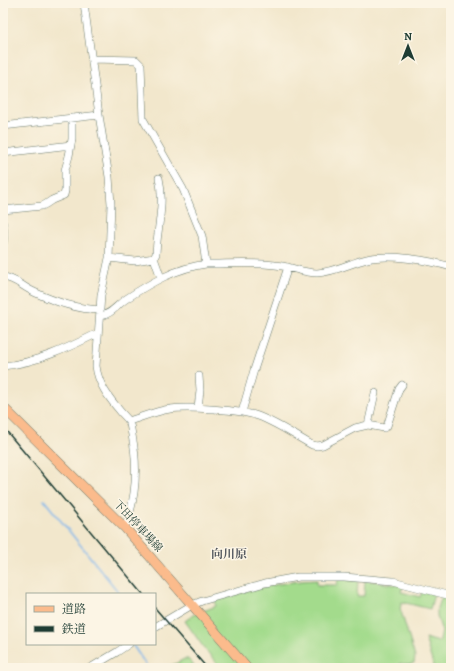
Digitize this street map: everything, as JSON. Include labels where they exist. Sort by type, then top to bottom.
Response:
[{"type":"main road","name":"下田停車場線","points":[[3,407],[125,528],[247,668]]},
{"type":"street","points":[[84,3],[98,115],[109,177],[109,258],[101,296],[96,366],[97,376],[106,393],[129,421],[133,442],[136,474],[125,528]]},
{"type":"street","points":[[92,59],[136,60],[141,65],[143,119],[184,189],[202,236],[206,264]]},
{"type":"street","points":[[3,126],[98,115]]},
{"type":"street","points":[[3,210],[42,206],[64,195],[64,170],[71,145],[72,118]]},
{"type":"street","points":[[3,153],[71,145]]},
{"type":"street","points":[[159,178],[161,184],[161,215],[156,254],[154,258],[161,278]]},
{"type":"street","points":[[3,224],[3,244]]},
{"type":"street","points":[[3,277],[12,278],[29,290],[57,302],[100,313],[110,313],[126,299],[161,278],[184,268],[206,264],[268,264],[288,267],[310,273],[326,272],[368,259],[385,257],[451,267]]},
{"type":"street","points":[[109,258],[134,261],[154,258]]},
{"type":"street","points":[[242,412],[254,370],[288,267]]},
{"type":"street","points":[[3,366],[18,364],[42,357],[98,334]]},
{"type":"street","points":[[198,408],[200,390],[199,376]]},
{"type":"street","points":[[129,421],[169,409],[185,407],[242,412],[256,415],[265,419],[312,445],[317,446],[323,445],[355,428],[368,425],[384,428],[387,426],[399,389],[402,385]]},
{"type":"street","points":[[368,425],[376,393]]},
{"type":"street","points":[[156,626],[193,607],[265,583],[298,578],[344,577],[393,581],[451,596]]},
{"type":"street","points":[[90,668],[128,645]]},
{"type":"green space","points":[[338,579],[358,580],[357,596],[364,596],[365,580],[403,586],[401,592],[420,597],[423,590],[434,594],[430,609],[402,602],[400,608],[415,657],[414,663],[409,665],[400,663],[399,668],[366,666],[346,668],[221,668],[204,648],[185,621],[193,615],[216,606],[215,600],[240,593],[278,584],[304,581],[317,580],[317,585],[337,585]]},
{"type":"green space","points":[[442,596],[451,599],[451,668],[434,668],[425,638],[439,642],[442,632],[437,611]]},
{"type":"green space","points":[[184,659],[188,659],[196,668],[161,668],[175,664]]},
{"type":"waterway","points":[[44,500],[119,593]]},
{"type":"waterway","points":[[133,645],[148,668]]},
{"type":"railway","points":[[3,427],[142,593]]},
{"type":"railway","points":[[156,609],[207,668]]},
{"type":"district","name":"向川原","points":[[229,554]]}]
